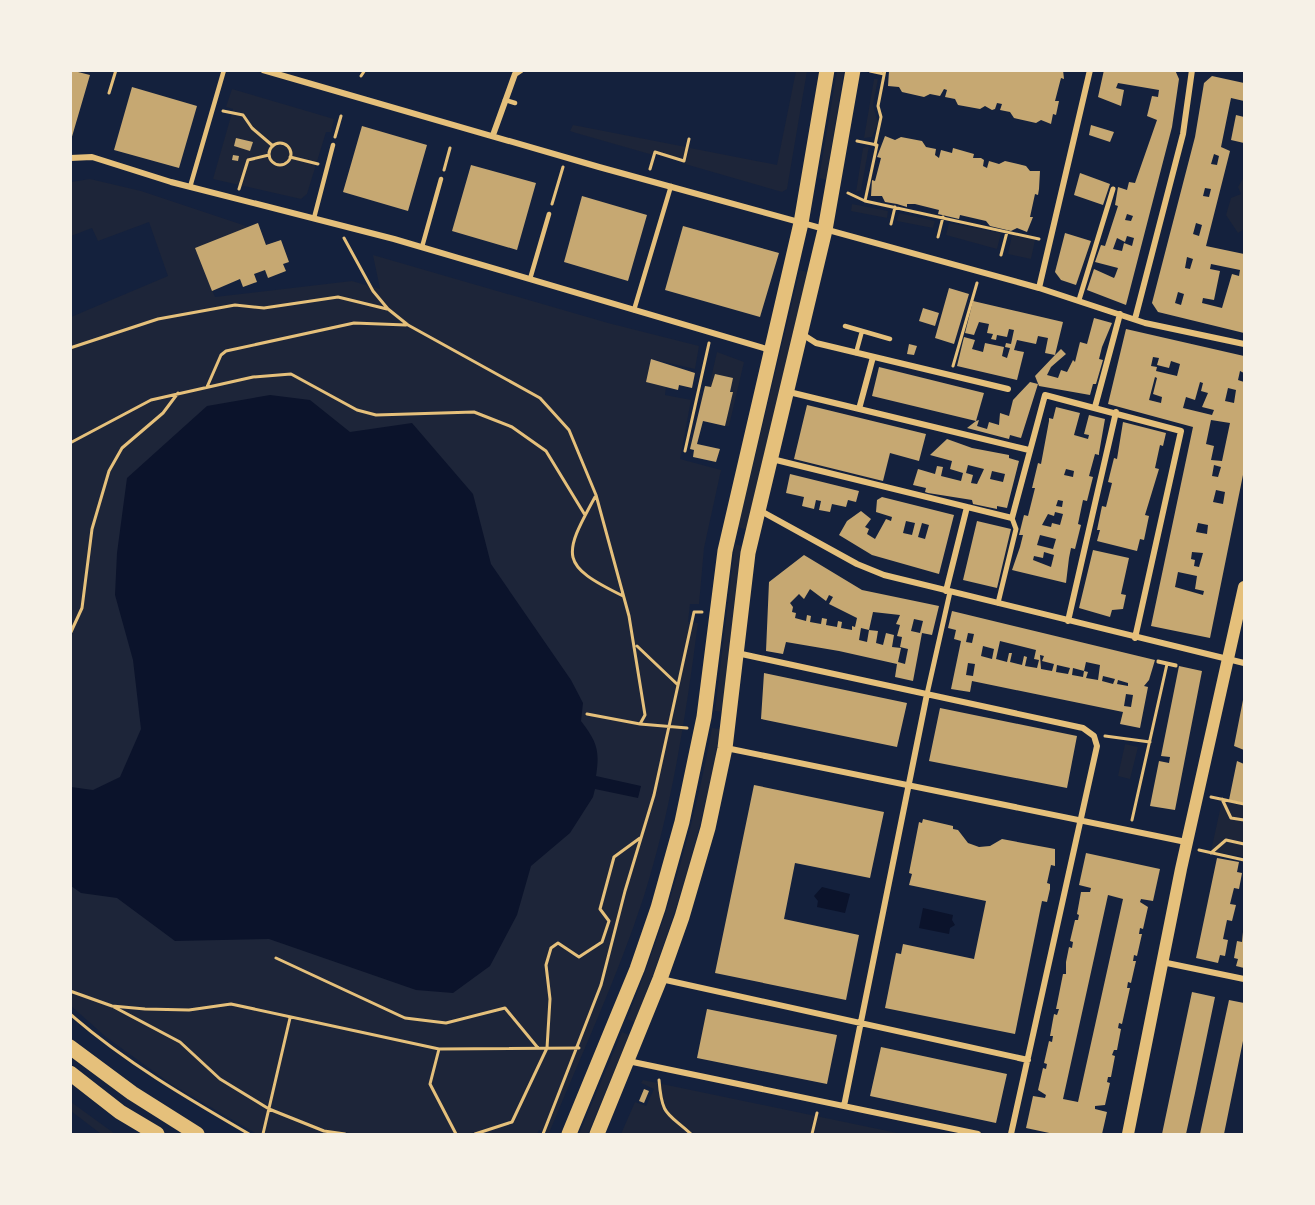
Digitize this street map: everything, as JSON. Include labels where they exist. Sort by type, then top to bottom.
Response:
[{"type":"main road","points":[[569,1134],[658,908],[682,822],[704,717],[725,551],[801,223],[827,70]]},
{"type":"main road","points":[[597,1134],[660,979],[682,917],[708,828],[725,748],[748,553],[825,230],[853,70]]},
{"type":"main road","points":[[1128,1134],[1186,845],[1245,587]]},
{"type":"main road","points":[[70,1047],[132,1093],[197,1134]]},
{"type":"main road","points":[[70,1073],[120,1112],[157,1134]]},
{"type":"street","points":[[262,70],[646,180],[1039,288],[1135,319],[1245,344]]},
{"type":"street","points":[[493,135],[515,74],[521,70]]},
{"type":"street","points":[[1039,288],[1090,70]]},
{"type":"street","points":[[1135,319],[1183,134],[1192,70]]},
{"type":"street","points":[[70,158],[92,157],[190,187],[336,223],[771,350]]},
{"type":"street","points":[[1079,300],[1113,189]]},
{"type":"street","points":[[1095,406],[1120,314]]},
{"type":"street","points":[[802,334],[816,343],[1008,388]]},
{"type":"street","points":[[859,409],[873,357]]},
{"type":"street","points":[[788,392],[1029,450]]},
{"type":"street","points":[[998,603],[1016,529],[1012,518],[1045,395],[1095,406],[1181,430],[1135,638]]},
{"type":"street","points":[[1068,621],[1116,412]]},
{"type":"street","points":[[772,459],[1012,518]]},
{"type":"street","points":[[844,1106],[967,507]]},
{"type":"street","points":[[759,510],[857,564],[884,575],[1245,663]]},
{"type":"street","points":[[736,653],[1083,728],[1094,736],[1097,746],[1011,1134]]},
{"type":"street","points":[[725,748],[1081,820],[1186,845]]},
{"type":"street","points":[[1162,962],[1245,979]]},
{"type":"street","points":[[660,979],[1028,1060]]},
{"type":"street","points":[[627,1061],[978,1134]]},
{"type":"lane","points":[[190,187],[224,70]]},
{"type":"lane","points":[[505,100],[515,103]]},
{"type":"lane","points":[[314,218],[333,145]]},
{"type":"lane","points":[[422,247],[441,179]]},
{"type":"lane","points":[[634,310],[670,186]]},
{"type":"lane","points":[[530,279],[549,214]]},
{"type":"lane","points":[[845,326],[890,339]]},
{"type":"lane","points":[[856,353],[862,331]]},
{"type":"path","points":[[109,93],[116,70]]},
{"type":"path","points":[[361,76],[365,70]]},
{"type":"path","points":[[870,71],[885,72],[878,106],[881,117],[875,145]]},
{"type":"path","points":[[213,109],[243,115],[252,128],[273,146],[286,145],[291,157]]},
{"type":"path","points":[[335,138],[341,116]]},
{"type":"path","points":[[646,180],[655,152],[684,161],[689,140]]},
{"type":"path","points":[[857,141],[878,145],[866,201]]},
{"type":"path","points":[[269,155],[273,146]]},
{"type":"path","points":[[444,169],[450,148]]},
{"type":"path","points":[[269,155],[273,163],[281,165],[291,157]]},
{"type":"path","points":[[236,199],[248,160],[269,155]]},
{"type":"path","points":[[291,157],[317,164]]},
{"type":"path","points":[[549,214],[566,157]]},
{"type":"path","points":[[848,193],[866,201],[1039,239]]},
{"type":"path","points":[[891,224],[896,207]]},
{"type":"path","points":[[938,237],[943,218]]},
{"type":"path","points":[[336,223],[373,291],[388,309],[408,325],[540,398],[569,430],[596,495],[636,645],[645,715],[640,724]]},
{"type":"path","points":[[1001,255],[1007,232]]},
{"type":"path","points":[[950,376],[980,272]]},
{"type":"path","points":[[70,348],[158,319],[235,305],[264,308],[338,297],[388,309]]},
{"type":"path","points":[[207,387],[221,355],[226,351],[354,323],[408,325]]},
{"type":"path","points":[[685,451],[712,333]]},
{"type":"path","points":[[70,443],[151,400],[253,377],[291,374],[357,410],[376,415],[474,412],[512,427],[546,452],[585,515]]},
{"type":"path","points":[[70,634],[82,608],[92,529],[109,471],[122,447],[163,413],[178,393]]},
{"type":"path","points":[[596,495],[574,542],[573,558],[579,572],[624,596]]},
{"type":"path","points":[[543,1134],[579,1048],[601,985],[640,838],[654,795],[694,612],[717,613]]},
{"type":"path","points":[[636,645],[679,685]]},
{"type":"path","points":[[1158,661],[1176,665],[1167,664],[1158,661]]},
{"type":"path","points":[[1130,831],[1167,664]]},
{"type":"path","points":[[587,714],[640,724],[686,729],[688,722]]},
{"type":"path","points":[[1094,736],[1119,736],[1150,742]]},
{"type":"path","points":[[1197,794],[1245,804]]},
{"type":"path","points":[[1222,799],[1231,818],[1245,820]]},
{"type":"path","points":[[475,1134],[512,1122],[547,1048],[550,999],[546,965],[551,948],[558,943],[579,957],[602,942],[609,921],[600,909],[614,857],[640,838]]},
{"type":"path","points":[[1211,853],[1226,840],[1245,844]]},
{"type":"path","points":[[1186,845],[1245,860]]},
{"type":"path","points":[[276,958],[405,1018],[446,1023],[505,1008],[538,1048]]},
{"type":"path","points":[[70,991],[112,1006],[180,1042],[220,1079],[269,1109],[324,1131],[345,1134]]},
{"type":"path","points":[[112,1006],[189,1010],[231,1004],[439,1049],[579,1048]]},
{"type":"path","points":[[70,1014],[101,1041],[137,1067],[249,1134]]},
{"type":"path","points":[[263,1134],[290,1018]]},
{"type":"path","points":[[439,1049],[430,1084],[456,1134]]},
{"type":"path","points":[[659,1080],[662,1104],[668,1117],[691,1134]]},
{"type":"path","points":[[812,1134],[817,1113]]},
{"type":"shaded area","points":[[796,71],[807,71],[787,189],[782,192],[685,164],[690,148],[777,165]]},
{"type":"shaded area","points":[[837,71],[844,71],[826,180],[819,178]]},
{"type":"shaded area","points":[[874,79],[878,79],[873,105],[878,123],[872,137],[864,138]]},
{"type":"shaded area","points":[[232,89],[334,119],[331,132],[326,132],[307,194],[301,199],[213,179],[233,109],[226,107]]},
{"type":"shaded area","points":[[573,125],[686,147],[683,159],[654,151],[653,155],[576,133],[570,131]]},
{"type":"shaded area","points":[[869,146],[861,190],[856,192],[863,148]]},
{"type":"shaded area","points":[[1244,177],[1244,229],[1238,233],[1226,215],[1231,198],[1241,194],[1238,187]]},
{"type":"shaded area","points":[[90,179],[141,191],[249,227],[195,248],[215,297],[352,281],[380,289],[373,255],[608,323],[699,346],[695,369],[651,359],[646,382],[666,387],[665,395],[691,400],[680,459],[721,470],[704,548],[699,604],[690,604],[688,622],[698,623],[677,761],[663,829],[634,926],[549,1133],[539,1130],[537,1134],[257,1134],[171,1084],[106,1037],[71,1006],[71,317],[168,276],[149,222],[98,241],[92,228],[71,236],[71,182]]},
{"type":"shaded area","points":[[852,204],[888,211],[887,218],[851,211]]},
{"type":"shaded area","points":[[899,213],[935,221],[933,228],[897,221]]},
{"type":"shaded area","points":[[949,223],[1001,233],[997,249],[946,235]]},
{"type":"shaded area","points":[[1012,235],[1035,240],[1031,259],[1008,254]]},
{"type":"shaded area","points":[[800,270],[810,273],[747,530],[738,527]]},
{"type":"shaded area","points":[[717,352],[744,362],[729,426],[725,426],[732,378],[715,374],[711,387],[709,387]]},
{"type":"shaded area","points":[[270,395],[310,400],[350,432],[412,423],[473,494],[491,564],[571,680],[583,703],[581,721],[596,747],[598,759],[596,776],[641,786],[638,798],[595,789],[593,797],[570,833],[531,866],[517,915],[490,966],[453,993],[416,990],[269,939],[175,941],[117,898],[81,893],[71,886],[71,787],[93,790],[120,777],[141,729],[133,660],[115,595],[117,553],[127,478],[207,406]]},
{"type":"shaded area","points":[[735,544],[743,546],[723,712],[715,711]]},
{"type":"shaded area","points":[[712,728],[720,729],[696,841],[662,950],[635,1022],[627,1019],[654,948],[677,876],[705,766]]},
{"type":"shaded area","points":[[1125,744],[1138,747],[1130,779],[1118,776]]},
{"type":"shaded area","points":[[1222,801],[1244,806],[1244,857],[1211,851]]},
{"type":"shaded area","points":[[822,887],[850,894],[845,913],[817,907],[818,901],[814,896]]},
{"type":"shaded area","points":[[923,908],[953,915],[952,920],[955,925],[950,928],[949,934],[919,928]]},
{"type":"shaded area","points":[[622,1032],[629,1035],[588,1134],[579,1134]]},
{"type":"shaded area","points":[[643,1080],[902,1134],[621,1134],[635,1102],[646,1106],[654,1089],[641,1083]]},
{"type":"shaded area","points":[[70,1102],[115,1134],[101,1134],[71,1111]]},
{"type":"building","points":[[70,70],[90,75],[71,140],[70,140]]},
{"type":"building","points":[[1063,70],[1064,79],[1061,78],[1055,101],[1059,101],[1056,115],[1053,114],[1051,124],[1041,120],[1036,123],[1014,118],[1010,112],[1000,110],[1002,104],[997,103],[995,109],[992,110],[985,106],[980,109],[958,105],[955,99],[945,97],[947,90],[944,89],[940,96],[930,94],[924,97],[902,92],[899,87],[888,86],[889,71]]},
{"type":"building","points":[[1104,70],[1175,70],[1179,79],[1172,127],[1126,305],[1087,290],[1094,269],[1114,278],[1118,268],[1095,262],[1101,245],[1105,246],[1118,206],[1115,205],[1118,187],[1127,190],[1129,182],[1135,183],[1157,120],[1147,116],[1152,96],[1158,97],[1159,90],[1118,83],[1116,88],[1124,90],[1121,106],[1098,97]],"holes":[[[1127,214],[1133,216],[1131,221],[1125,220]],[[1127,236],[1134,238],[1132,246],[1124,243],[1122,251],[1113,249],[1117,238],[1125,242]]]},
{"type":"building","points":[[1212,76],[1244,83],[1244,101],[1231,98],[1221,147],[1230,151],[1206,246],[1244,254],[1244,333],[1158,312],[1152,303],[1195,137],[1204,83]],"holes":[[[1214,154],[1219,156],[1217,165],[1211,164]],[[1205,188],[1211,189],[1209,197],[1203,196]],[[1196,223],[1202,225],[1199,236],[1193,234]],[[1187,257],[1193,259],[1190,269],[1185,268]],[[1211,264],[1240,270],[1239,276],[1232,274],[1222,308],[1202,303],[1203,298],[1214,300],[1220,271],[1210,269]],[[1178,292],[1184,294],[1181,305],[1175,303]]]},
{"type":"building","points":[[132,87],[197,106],[179,168],[114,150]]},
{"type":"building","points":[[1236,115],[1244,117],[1244,143],[1231,140]]},
{"type":"building","points":[[1091,125],[1114,132],[1110,142],[1089,135]]},
{"type":"building","points":[[362,126],[427,145],[408,211],[343,192]]},
{"type":"building","points":[[885,136],[895,140],[901,137],[922,141],[926,147],[936,149],[935,155],[939,158],[941,150],[952,153],[953,148],[974,154],[973,158],[981,158],[984,160],[983,166],[987,168],[989,161],[999,164],[1005,161],[1026,166],[1030,171],[1040,171],[1038,195],[1035,194],[1030,217],[1033,217],[1027,232],[1017,228],[1011,231],[990,226],[986,221],[960,215],[959,219],[938,214],[939,210],[915,204],[907,204],[907,207],[885,202],[882,196],[871,196],[872,180],[875,181],[881,158],[877,157]]},
{"type":"building","points":[[236,138],[253,142],[250,151],[234,146]]},
{"type":"building","points":[[233,155],[239,156],[238,161],[232,160]]},
{"type":"building","points":[[471,165],[536,183],[517,250],[452,231]]},
{"type":"building","points":[[1080,173],[1110,184],[1103,205],[1074,195]]},
{"type":"building","points":[[582,196],[647,215],[628,281],[564,262]]},
{"type":"building","points":[[258,223],[266,245],[281,240],[289,262],[283,264],[286,271],[268,278],[265,270],[254,274],[257,282],[243,287],[240,279],[212,291],[195,248]]},
{"type":"building","points":[[683,226],[779,253],[760,317],[665,290]]},
{"type":"building","points":[[1065,233],[1091,241],[1076,285],[1061,280],[1055,272]]},
{"type":"building","points":[[949,288],[969,294],[954,344],[935,338]]},
{"type":"building","points":[[973,301],[1063,322],[1055,355],[1045,353],[1048,338],[1038,336],[1036,344],[1017,340],[1014,350],[1024,352],[1017,380],[957,366],[964,337],[975,340],[972,349],[983,352],[985,343],[1004,347],[1002,356],[1007,358],[1010,348],[1005,347],[1006,343],[1011,344],[1014,330],[1009,329],[1007,337],[997,335],[996,340],[991,339],[993,334],[987,333],[989,324],[979,322],[974,335],[965,333]]},
{"type":"building","points":[[923,308],[939,313],[935,326],[919,321]]},
{"type":"building","points":[[1094,318],[1112,323],[1102,347],[1099,359],[1103,360],[1090,395],[1039,386],[1035,376],[1061,349],[1066,354],[1051,367],[1047,375],[1058,378],[1061,370],[1067,372],[1073,360],[1075,362],[1080,342],[1087,344]]},
{"type":"building","points":[[1126,329],[1244,356],[1244,373],[1240,371],[1238,380],[1244,382],[1244,470],[1210,638],[1151,626],[1193,427],[1108,404]],"holes":[[[1153,357],[1159,358],[1157,365],[1169,368],[1171,361],[1180,364],[1177,376],[1156,371],[1157,367],[1151,366]],[[1155,377],[1157,378],[1153,394],[1162,397],[1161,403],[1149,400]],[[1200,382],[1203,383],[1201,391],[1208,393],[1202,407],[1214,410],[1212,415],[1183,408],[1186,397],[1195,400]],[[1228,388],[1236,390],[1234,403],[1225,401]],[[1211,420],[1230,423],[1222,461],[1211,460],[1214,446],[1206,444]],[[1214,465],[1221,467],[1218,477],[1212,476]],[[1216,490],[1225,492],[1223,504],[1213,502]],[[1198,523],[1208,525],[1207,534],[1196,532]],[[1192,552],[1203,553],[1199,567],[1194,566],[1195,560],[1191,559]],[[1178,572],[1197,576],[1195,589],[1204,591],[1203,595],[1175,587]]]},
{"type":"building","points":[[909,344],[917,346],[914,355],[907,354]]},
{"type":"building","points":[[651,359],[695,373],[692,388],[679,385],[678,390],[646,382]]},
{"type":"building","points":[[879,367],[984,393],[976,421],[872,396]]},
{"type":"building","points":[[715,374],[733,378],[730,392],[733,392],[725,426],[703,421],[697,444],[720,449],[716,462],[693,457],[694,450],[690,449],[705,386],[711,387]]},
{"type":"building","points":[[1030,382],[1038,384],[1021,438],[1010,435],[1009,439],[967,428],[979,420],[977,426],[987,429],[989,422],[999,425],[1000,413],[1009,416],[1013,400]]},
{"type":"building","points":[[807,405],[926,434],[919,461],[890,453],[883,481],[794,459]]},
{"type":"building","points":[[1056,407],[1080,413],[1074,435],[1088,439],[1089,435],[1084,434],[1089,415],[1105,419],[1099,455],[1095,454],[1089,476],[1093,477],[1087,501],[1083,500],[1078,524],[1081,525],[1075,549],[1071,548],[1066,583],[1012,570],[1023,535],[1019,535],[1024,515],[1028,516],[1035,488],[1032,488],[1038,463],[1041,464],[1049,418],[1053,419]],"holes":[[[1066,469],[1074,471],[1073,477],[1064,475]],[[1058,500],[1063,501],[1062,507],[1056,506]],[[1055,512],[1063,514],[1060,525],[1052,523],[1051,527],[1042,525],[1048,514],[1054,516]],[[1040,535],[1056,539],[1053,549],[1037,545]],[[1044,552],[1054,555],[1051,567],[1033,560],[1034,556],[1043,558]]]},
{"type":"building","points":[[1123,422],[1166,433],[1163,446],[1160,445],[1155,468],[1159,469],[1145,515],[1149,516],[1144,540],[1140,539],[1137,551],[1097,541],[1102,506],[1106,507],[1112,483],[1108,482],[1114,458],[1117,459]]},
{"type":"building","points":[[947,439],[972,448],[1009,455],[1009,458],[1019,461],[1007,508],[997,506],[997,509],[973,504],[972,500],[928,493],[925,492],[926,488],[913,485],[918,469],[935,474],[937,466],[943,467],[941,476],[961,481],[963,473],[950,469],[952,461],[930,455]],"holes":[[[968,465],[984,469],[977,484],[971,483],[973,475],[966,473]],[[992,471],[1005,474],[1003,482],[990,479]]]},
{"type":"building","points":[[790,474],[859,491],[856,502],[848,500],[846,507],[832,504],[830,512],[819,510],[821,501],[816,500],[814,509],[802,506],[804,497],[786,493]]},
{"type":"building","points":[[882,497],[954,515],[939,574],[872,555],[839,535],[847,521],[861,511],[871,519],[865,527],[869,529],[867,534],[875,539],[886,519],[891,521],[892,517],[876,512],[877,500]],"holes":[[[906,521],[915,523],[912,535],[903,533]],[[922,523],[929,525],[925,539],[918,537]]]},
{"type":"building","points":[[977,521],[1011,529],[997,588],[963,580]]},
{"type":"building","points":[[1093,550],[1129,558],[1121,594],[1126,595],[1123,609],[1112,610],[1110,617],[1079,608]]},
{"type":"building","points":[[804,555],[862,590],[939,606],[932,635],[922,633],[913,681],[895,677],[897,664],[839,651],[786,642],[783,654],[766,651],[769,582]],"holes":[[[810,589],[826,601],[829,595],[833,597],[829,604],[857,618],[855,627],[852,626],[852,630],[841,628],[842,622],[838,621],[837,627],[826,625],[827,619],[822,618],[821,624],[810,622],[811,616],[807,615],[806,621],[795,618],[796,613],[792,612],[793,607],[790,603],[799,594],[804,599]],[[873,612],[900,615],[896,624],[900,625],[897,636],[902,637],[900,647],[908,649],[905,664],[898,662],[901,648],[892,647],[894,635],[886,633],[883,645],[876,643],[878,631],[869,630]],[[914,619],[923,621],[920,633],[911,631]],[[861,628],[869,630],[867,642],[859,640]]]},
{"type":"building","points":[[952,611],[1155,660],[1149,680],[1144,686],[1148,687],[1140,728],[1120,724],[1123,712],[972,681],[970,692],[951,689],[961,641],[954,639],[956,630],[948,628]],"holes":[[[968,633],[974,634],[972,643],[966,642]],[[1000,641],[1036,650],[1034,659],[1039,660],[1037,668],[1025,666],[1027,657],[1024,656],[1022,665],[1010,662],[1012,653],[1009,653],[1007,662],[996,659]],[[983,646],[994,649],[992,659],[981,656]],[[1040,655],[1044,656],[1042,661],[1054,664],[1052,671],[1041,669]],[[1086,662],[1100,665],[1098,680],[1086,678],[1088,672],[1084,671]],[[968,663],[975,664],[973,676],[966,675]],[[1057,665],[1070,668],[1068,674],[1056,672]],[[1073,668],[1084,671],[1083,677],[1072,675]],[[1103,676],[1115,679],[1113,684],[1102,681]],[[1118,680],[1128,683],[1128,686],[1117,684]],[[1126,694],[1133,695],[1131,707],[1124,706]]]},
{"type":"building","points":[[1179,666],[1202,671],[1175,810],[1150,806],[1159,761],[1169,763],[1170,757],[1161,756]]},
{"type":"building","points":[[764,673],[907,703],[897,747],[761,719]]},
{"type":"building","points":[[1244,700],[1244,750],[1234,746]]},
{"type":"building","points":[[940,708],[1077,736],[1067,788],[929,761]]},
{"type":"building","points":[[1237,761],[1244,764],[1244,803],[1229,800]]},
{"type":"building","points":[[754,785],[884,812],[870,878],[795,863],[784,919],[859,935],[846,1000],[715,973]]},
{"type":"building","points":[[923,819],[953,826],[953,829],[958,830],[968,843],[979,847],[990,846],[1002,839],[1055,849],[1055,866],[1051,865],[1047,883],[1050,884],[1050,889],[1047,902],[1042,901],[1015,1034],[885,1008],[896,953],[901,954],[903,944],[974,959],[986,901],[909,885],[912,874],[909,873],[919,822],[922,823]]},
{"type":"building","points":[[1086,853],[1160,869],[1153,901],[1141,899],[1140,902],[1148,907],[1143,929],[1140,928],[1139,934],[1142,934],[1137,956],[1134,955],[1133,961],[1136,961],[1131,983],[1128,982],[1127,988],[1130,988],[1122,1024],[1119,1023],[1118,1028],[1121,1029],[1117,1050],[1114,1050],[1112,1055],[1115,1056],[1111,1077],[1108,1077],[1107,1082],[1110,1083],[1105,1105],[1095,1106],[1095,1109],[1107,1112],[1102,1134],[1054,1134],[1026,1128],[1033,1096],[1045,1098],[1046,1095],[1038,1090],[1043,1068],[1046,1069],[1047,1064],[1044,1063],[1049,1041],[1052,1042],[1053,1036],[1050,1036],[1054,1014],[1057,1015],[1059,1009],[1056,1009],[1063,974],[1066,974],[1069,947],[1072,948],[1073,942],[1070,941],[1075,920],[1078,920],[1081,892],[1090,892],[1091,888],[1079,885]],"holes":[[[1108,895],[1123,899],[1078,1102],[1063,1099]]]},
{"type":"building","points":[[1217,858],[1239,862],[1237,872],[1242,873],[1239,889],[1234,888],[1230,904],[1236,905],[1232,921],[1227,920],[1223,939],[1228,940],[1225,956],[1220,955],[1218,963],[1196,958]]},
{"type":"building","points":[[1243,932],[1244,968],[1236,966],[1238,959],[1234,958],[1237,941],[1242,942]]},
{"type":"building","points":[[1192,992],[1215,997],[1195,1093],[1186,1134],[1162,1134]]},
{"type":"building","points":[[1229,1000],[1244,1003],[1244,1036],[1224,1134],[1200,1134]]},
{"type":"building","points":[[707,1009],[837,1035],[827,1084],[697,1058]]},
{"type":"building","points":[[881,1047],[1007,1074],[996,1123],[870,1096]]},
{"type":"building","points":[[644,1089],[649,1091],[644,1103],[639,1101]]}]
